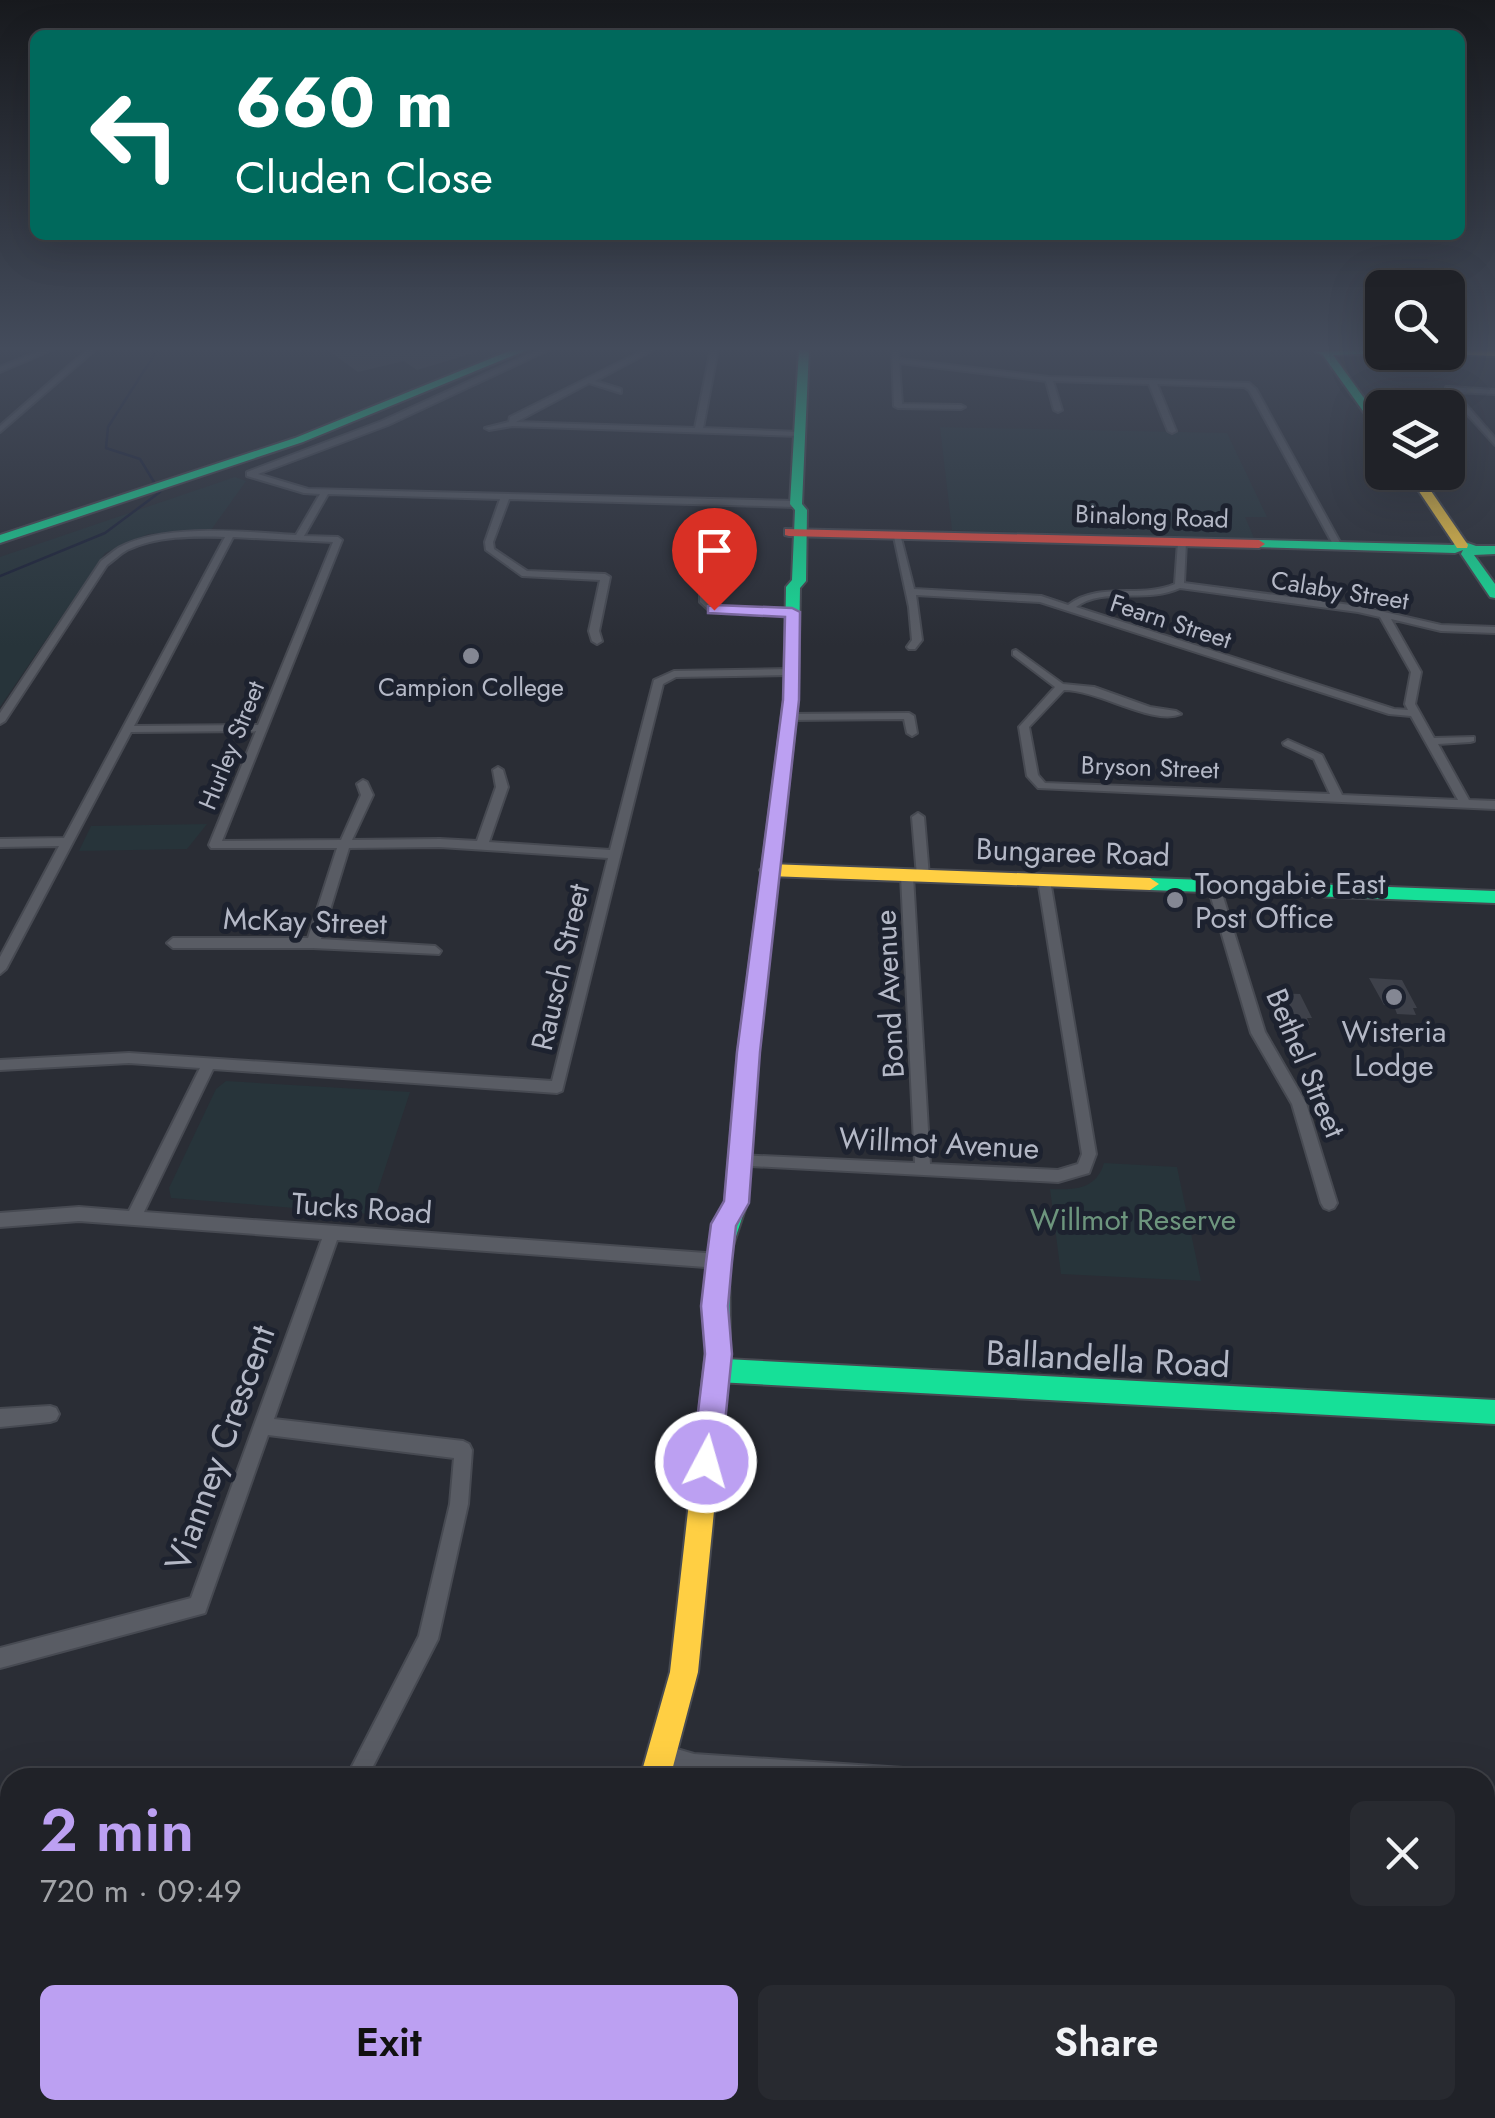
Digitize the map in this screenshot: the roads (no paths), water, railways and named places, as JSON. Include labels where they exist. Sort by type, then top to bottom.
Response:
[{"type":"main road","points":[[0,540],[276,448]]},
{"type":"main road","points":[[659,1768],[684,1672],[717,1370],[719,1262],[724,1224],[736,1203],[769,870],[789,716],[794,587],[788,582],[794,532],[788,509],[796,504],[798,448]]},
{"type":"main road","points":[[1426,490],[1471,550],[1495,594]]},
{"type":"main road","name":"Binalong Road","points":[[794,532],[1471,550]]},
{"type":"main road","name":"Bungaree Road","points":[[769,870],[1493,901]]},
{"type":"main road","name":"Ballandella Road","points":[[717,1370],[1495,1412]]},
{"type":"street","points":[[321,448],[250,474],[325,492],[796,504]]},
{"type":"street","points":[[1284,448],[1338,546]]},
{"type":"street","points":[[298,539],[325,492]]},
{"type":"street","points":[[505,496],[490,550],[525,574],[605,577],[594,631],[597,641]]},
{"type":"street","points":[[896,534],[901,566],[911,592],[917,640],[912,647]]},
{"type":"street","name":"Hurley Street","points":[[0,721],[104,562],[132,544],[170,536],[338,540],[215,845],[482,844],[612,854]]},
{"type":"street","points":[[0,969],[229,537]]},
{"type":"street","points":[[1179,586],[1182,542]]},
{"type":"street","points":[[706,576],[706,602],[714,610],[792,612]]},
{"type":"street","name":"Calaby Street","points":[[1069,608],[1084,596],[1157,596],[1179,586],[1383,614],[1440,628],[1495,630]]},
{"type":"street","name":"Fearn Street","points":[[911,592],[1014,594],[1393,712],[1416,714]]},
{"type":"street","points":[[1383,614],[1416,672],[1410,698],[1416,714],[1464,803]]},
{"type":"street","points":[[1016,653],[1061,686]]},
{"type":"street","name":"Rausch Street","points":[[0,1065],[108,1058],[210,1062],[556,1087],[612,854],[661,678],[674,674],[790,672]]},
{"type":"street","name":"Bryson Street","points":[[1176,714],[1158,715],[1078,686],[1061,686],[1024,727],[1033,776],[1042,786],[1495,806]]},
{"type":"street","points":[[789,716],[909,716],[912,733]]},
{"type":"street","points":[[128,729],[262,728]]},
{"type":"street","points":[[1432,741],[1470,740]]},
{"type":"street","points":[[1288,743],[1318,757],[1336,797]]},
{"type":"street","points":[[482,844],[502,787],[498,770]]},
{"type":"street","points":[[312,942],[346,842],[367,796],[363,784]]},
{"type":"street","name":"Bond Avenue","points":[[918,816],[915,876],[923,1170]]},
{"type":"street","points":[[0,843],[66,842]]},
{"type":"street","name":"Willmot Avenue","points":[[738,1161],[1058,1176],[1084,1169],[1088,1162],[1044,880]]},
{"type":"street","name":"Bethel Street","points":[[1214,887],[1258,1033],[1298,1103],[1329,1202]]},
{"type":"street","name":"McKay Street","points":[[173,943],[312,942],[436,951]]},
{"type":"street","points":[[134,1218],[210,1062]]},
{"type":"street","name":"Tucks Road","points":[[0,1220],[36,1215],[134,1218],[719,1262]]},
{"type":"street","name":"Vianney Crescent","points":[[0,1658],[198,1606],[332,1233]]},
{"type":"street","points":[[0,1418],[50,1414]]},
{"type":"street","points":[[264,1426],[463,1450],[460,1504],[428,1639],[361,1768]]},
{"type":"street","points":[[663,1756],[694,1764],[754,1768]]},
{"type":"waterway","points":[[0,576],[105,533],[160,492],[140,459],[106,448]]},
{"type":"place","name":"Campion College","points":[[471,656]]},
{"type":"place","name":"Toongabie East Post Office","points":[[1175,900]]},
{"type":"place","name":"Wisteria Lodge","points":[[1394,997]]},
{"type":"park label","name":"Willmot Reserve","points":[[1133,1219]]}]
